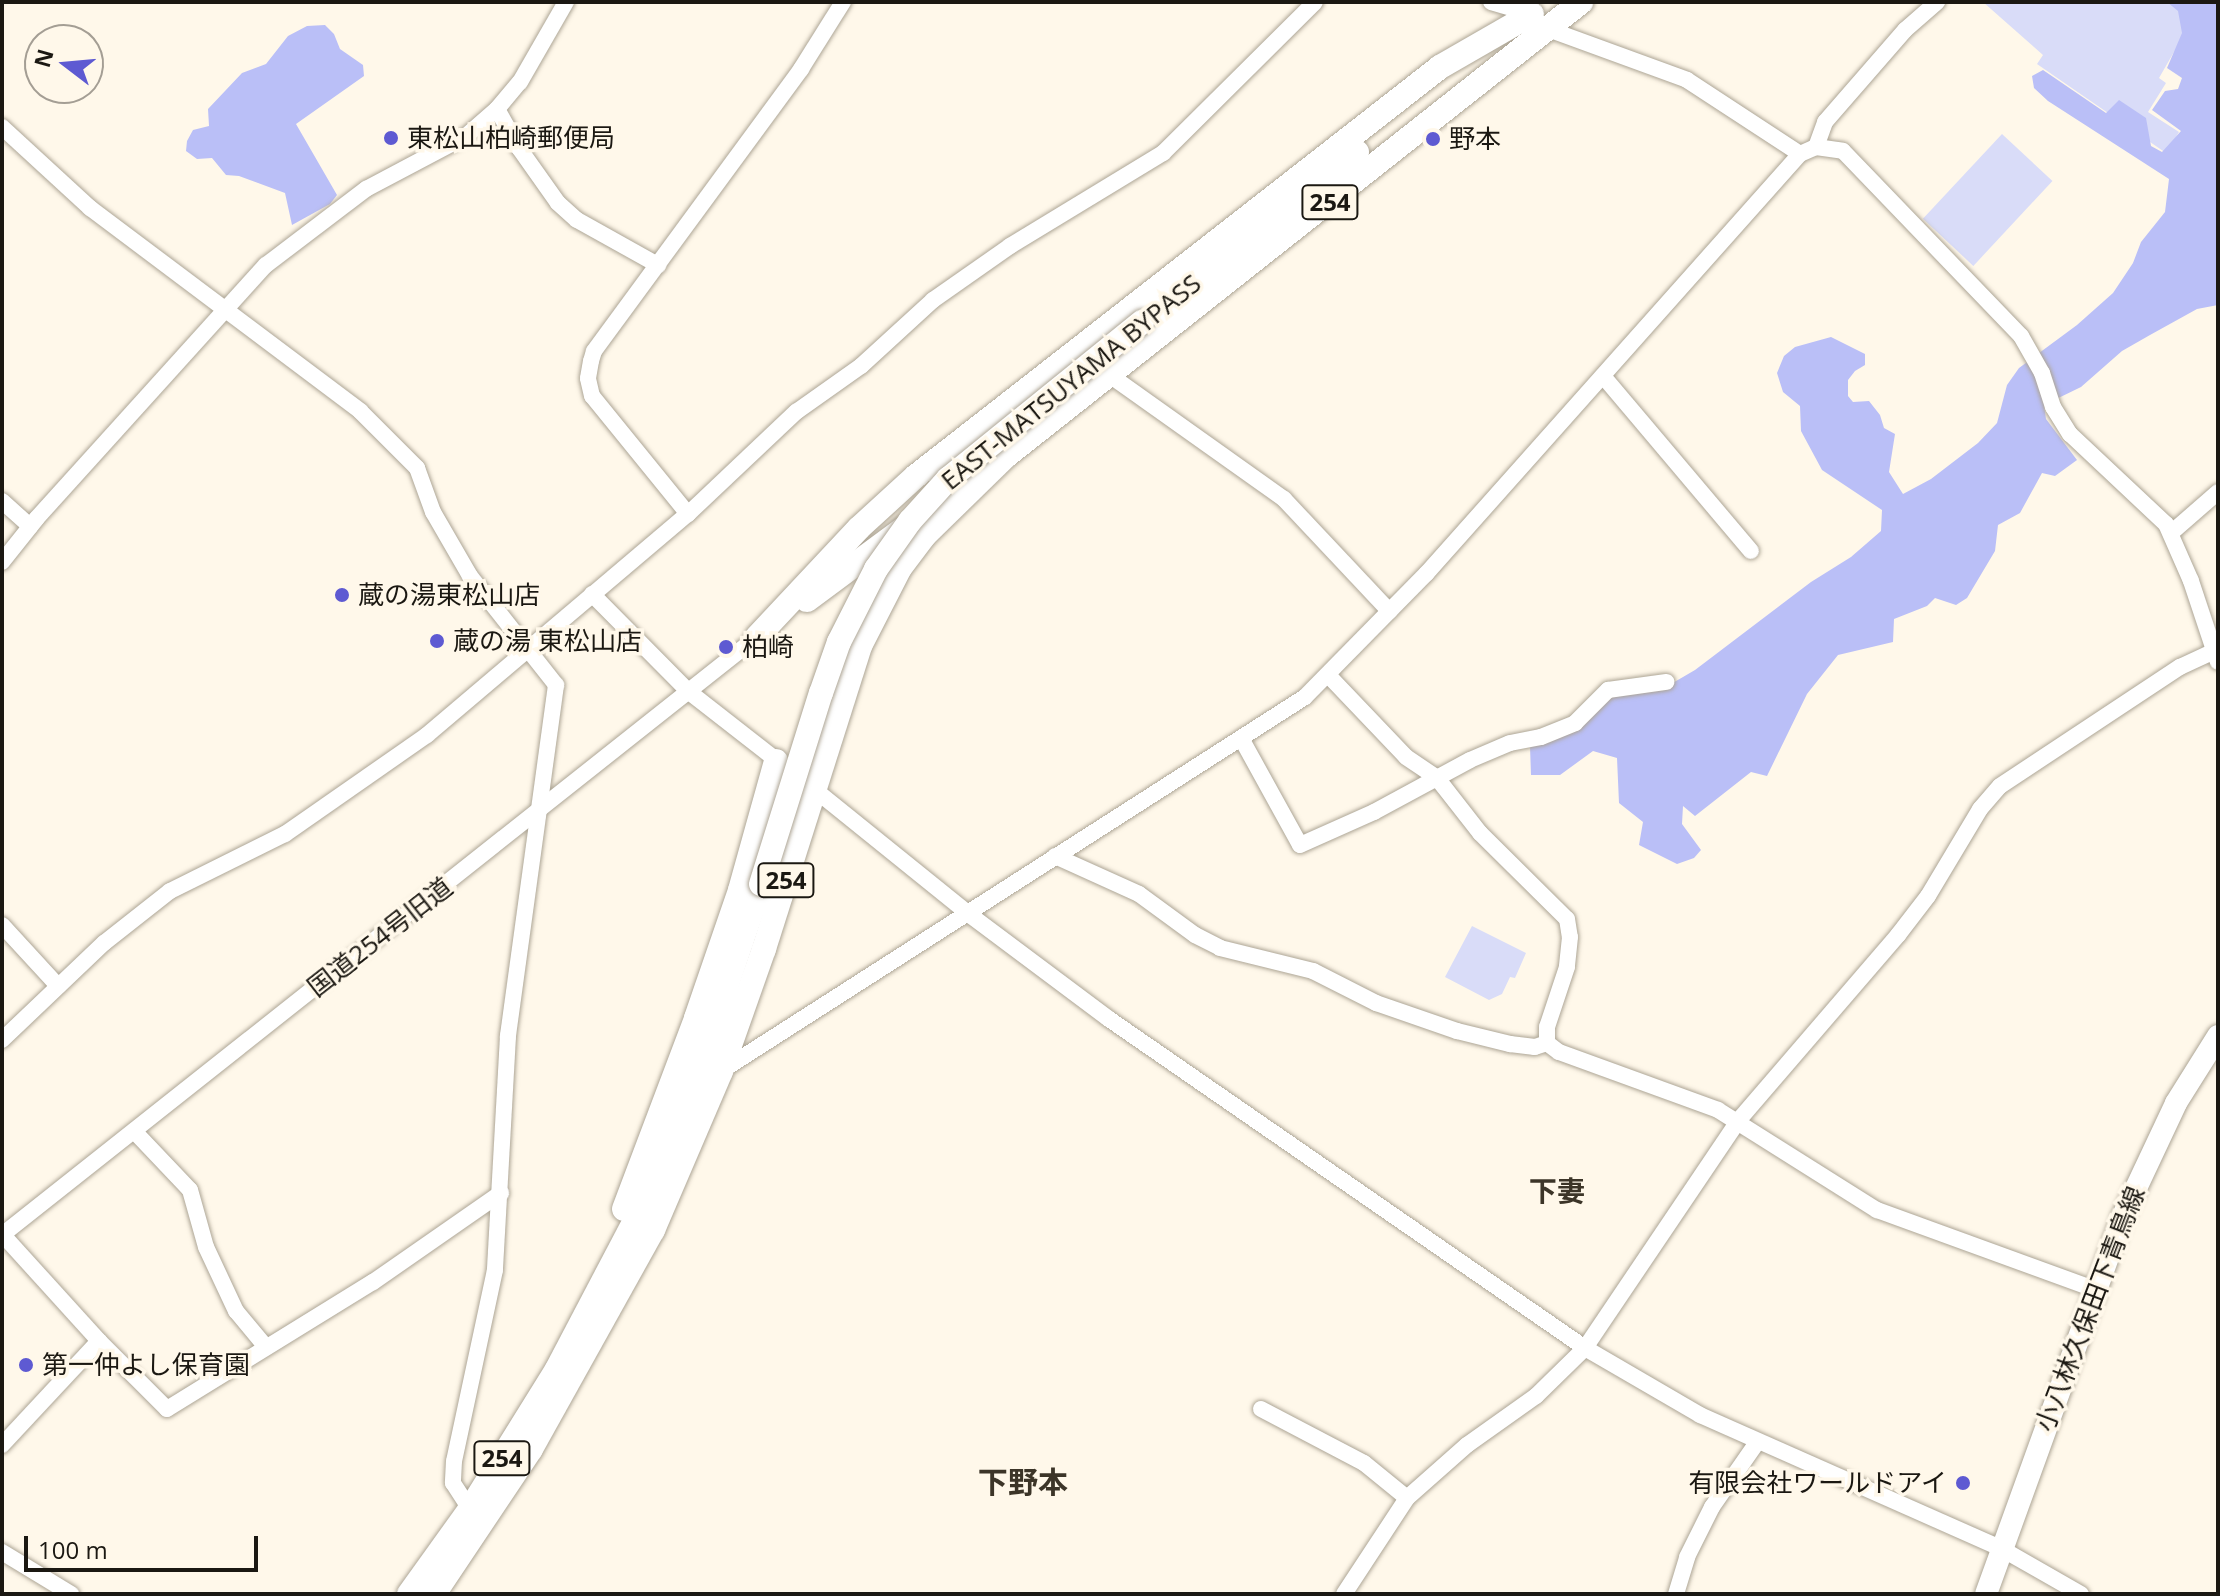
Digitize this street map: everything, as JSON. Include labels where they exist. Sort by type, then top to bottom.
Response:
[{"type":"highway","name":"254","points":[[1542,15],[1581,2]]},
{"type":"highway","name":"EAST-MATSUYAMA BYPASS","points":[[409,1594],[470,1509],[557,1369],[642,1207],[673,1134],[761,884],[839,642],[876,569],[910,521],[948,479],[1142,322],[1542,15]]},
{"type":"highway","name":"EAST-MATSUYAMA BYPASS","points":[[434,1594],[531,1449],[653,1230],[721,1071],[764,949],[860,646],[900,568],[952,506],[1006,456],[1111,376],[1542,15]]},
{"type":"highway","points":[[757,637],[859,528],[905,485],[1440,67],[1542,15]]},
{"type":"highway","points":[[1088,343],[1105,344],[1112,350],[1116,365],[1111,376]]},
{"type":"highway","points":[[757,637],[1006,456]]},
{"type":"highway","points":[[905,485],[904,497],[909,508],[927,512]]},
{"type":"highway","points":[[585,1316],[696,1018],[740,890],[776,761]]},
{"type":"main road","name":"小八林久保田下青鳥線","points":[[1986,1594],[2094,1289],[2148,1159],[2176,1103],[2218,1036]]},
{"type":"street","points":[[2,562],[30,526],[266,265],[366,189],[466,136],[497,109],[520,82],[566,2]]},
{"type":"street","points":[[688,514],[592,396],[588,378],[594,351],[801,69],[843,2]]},
{"type":"street","points":[[1344,1594],[1407,1498],[1467,1445],[1536,1396],[1585,1348],[1738,1121],[1898,935],[1928,896],[1980,809],[2000,786],[2180,667],[2216,657],[2166,524],[2070,434],[2053,407],[2042,373],[2021,336],[1843,151],[1808,150],[1687,80],[1542,15],[1491,2]]},
{"type":"street","points":[[721,1071],[970,915],[1055,856],[1305,697],[1426,574],[1808,150],[1825,122],[1905,30],[1937,2]]},
{"type":"street","points":[[2,1040],[104,943],[170,891],[285,834],[427,735],[688,514],[796,412],[861,366],[933,300],[1010,246],[1163,153],[1209,110],[1303,5]]},
{"type":"street","points":[[497,109],[519,148],[558,203],[577,220],[658,265]]},
{"type":"street","points":[[2,127],[90,208],[360,411],[417,468],[433,512],[470,576],[556,685],[536,813],[508,1036],[501,1193],[487,1317],[454,1461],[453,1483],[470,1509]]},
{"type":"street","points":[[1111,376],[1284,499],[1389,611]]},
{"type":"street","points":[[1603,376],[1751,551]]},
{"type":"street","points":[[2171,533],[2218,492]]},
{"type":"street","points":[[2,501],[30,526]]},
{"type":"street","points":[[592,594],[688,691],[970,915],[1109,1019],[1585,1348],[1666,1398],[2002,1549],[2081,1594]]},
{"type":"street","name":"国道254号旧道","points":[[2,1235],[757,637]]},
{"type":"street","points":[[1328,675],[1406,757],[1437,778],[1489,844],[1567,919],[1570,937],[1567,967],[1547,1027],[1547,1043]]},
{"type":"street","points":[[1241,738],[1300,845],[1510,743],[1541,737],[1575,723],[1608,690],[1666,682]]},
{"type":"street","points":[[1055,856],[1139,894],[1195,935],[1220,948],[1313,971],[1376,1003],[1469,1034],[1523,1046],[1547,1043],[1559,1052],[1718,1110],[1877,1210],[2094,1289]]},
{"type":"street","points":[[2,925],[58,986]]},
{"type":"street","points":[[134,1131],[190,1190],[206,1247],[236,1311],[266,1347]]},
{"type":"street","points":[[2,1235],[99,1341],[167,1409],[373,1282],[501,1193]]},
{"type":"street","points":[[2,1445],[99,1341]]},
{"type":"street","points":[[1261,1409],[1364,1463],[1407,1498]]},
{"type":"street","points":[[1676,1594],[1687,1557],[1712,1507],[1758,1441]]},
{"type":"street","points":[[2,1552],[71,1594]]},
{"type":"shaded area","points":[[1983,2],[2179,2],[2197,12],[2159,78],[2166,83],[2148,112],[2179,132],[2166,153],[2037,64],[2043,55]]},
{"type":"shaded area","points":[[2167,2],[2218,2],[2218,305],[2197,309],[2122,351],[2081,387],[2044,405],[2046,419],[2077,460],[2055,476],[2042,473],[2020,513],[1998,525],[1995,551],[1967,598],[1956,605],[1935,598],[1927,606],[1894,619],[1893,642],[1838,655],[1807,694],[1767,776],[1751,772],[1695,816],[1683,806],[1682,824],[1701,850],[1694,858],[1677,864],[1639,845],[1643,822],[1619,803],[1617,758],[1593,751],[1560,775],[1531,775],[1530,746],[1613,697],[1671,684],[1695,670],[1811,582],[1851,557],[1881,531],[1882,510],[1822,470],[1801,431],[1800,406],[1783,392],[1777,373],[1784,356],[1795,347],[1831,337],[1865,354],[1865,365],[1848,380],[1848,396],[1853,402],[1869,401],[1880,415],[1884,428],[1895,434],[1889,472],[1903,494],[1931,479],[1978,443],[1997,423],[2007,385],[2019,368],[2077,325],[2113,293],[2133,263],[2141,242],[2165,212],[2169,179],[2048,101],[2034,88],[2032,76],[2043,70],[2106,113],[2119,100],[2146,118],[2151,146],[2162,152],[2181,131],[2152,110],[2165,91],[2178,89],[2182,78],[2167,68],[2182,33],[2178,11]]},
{"type":"shaded area","points":[[325,25],[334,34],[340,49],[363,65],[364,76],[296,124],[337,195],[330,204],[292,225],[285,193],[239,176],[226,175],[212,158],[197,159],[186,151],[187,141],[193,130],[209,126],[208,109],[242,73],[266,64],[288,36],[307,26]]},
{"type":"shaded area","points":[[2002,134],[2052,181],[1973,266],[1923,219]]},
{"type":"shaded area","points":[[1472,926],[1526,953],[1515,978],[1510,977],[1502,994],[1489,1000],[1445,977]]},
{"type":"place","name":"東松山柏崎郵便局","points":[[391,138]]},
{"type":"place","name":"野本","points":[[1433,139]]},
{"type":"place","name":"蔵の湯東松山店","points":[[342,595]]},
{"type":"place","name":"蔵の湯 東松山店","points":[[437,641]]},
{"type":"place","name":"柏崎","points":[[726,647]]},
{"type":"place","name":"第一仲よし保育園","points":[[26,1365]]},
{"type":"place","name":"有限会社ワールドアイ","points":[[1963,1483]]},
{"type":"district","name":"下妻","points":[[1557,1190]]},
{"type":"district","name":"下野本","points":[[1023,1482]]}]
